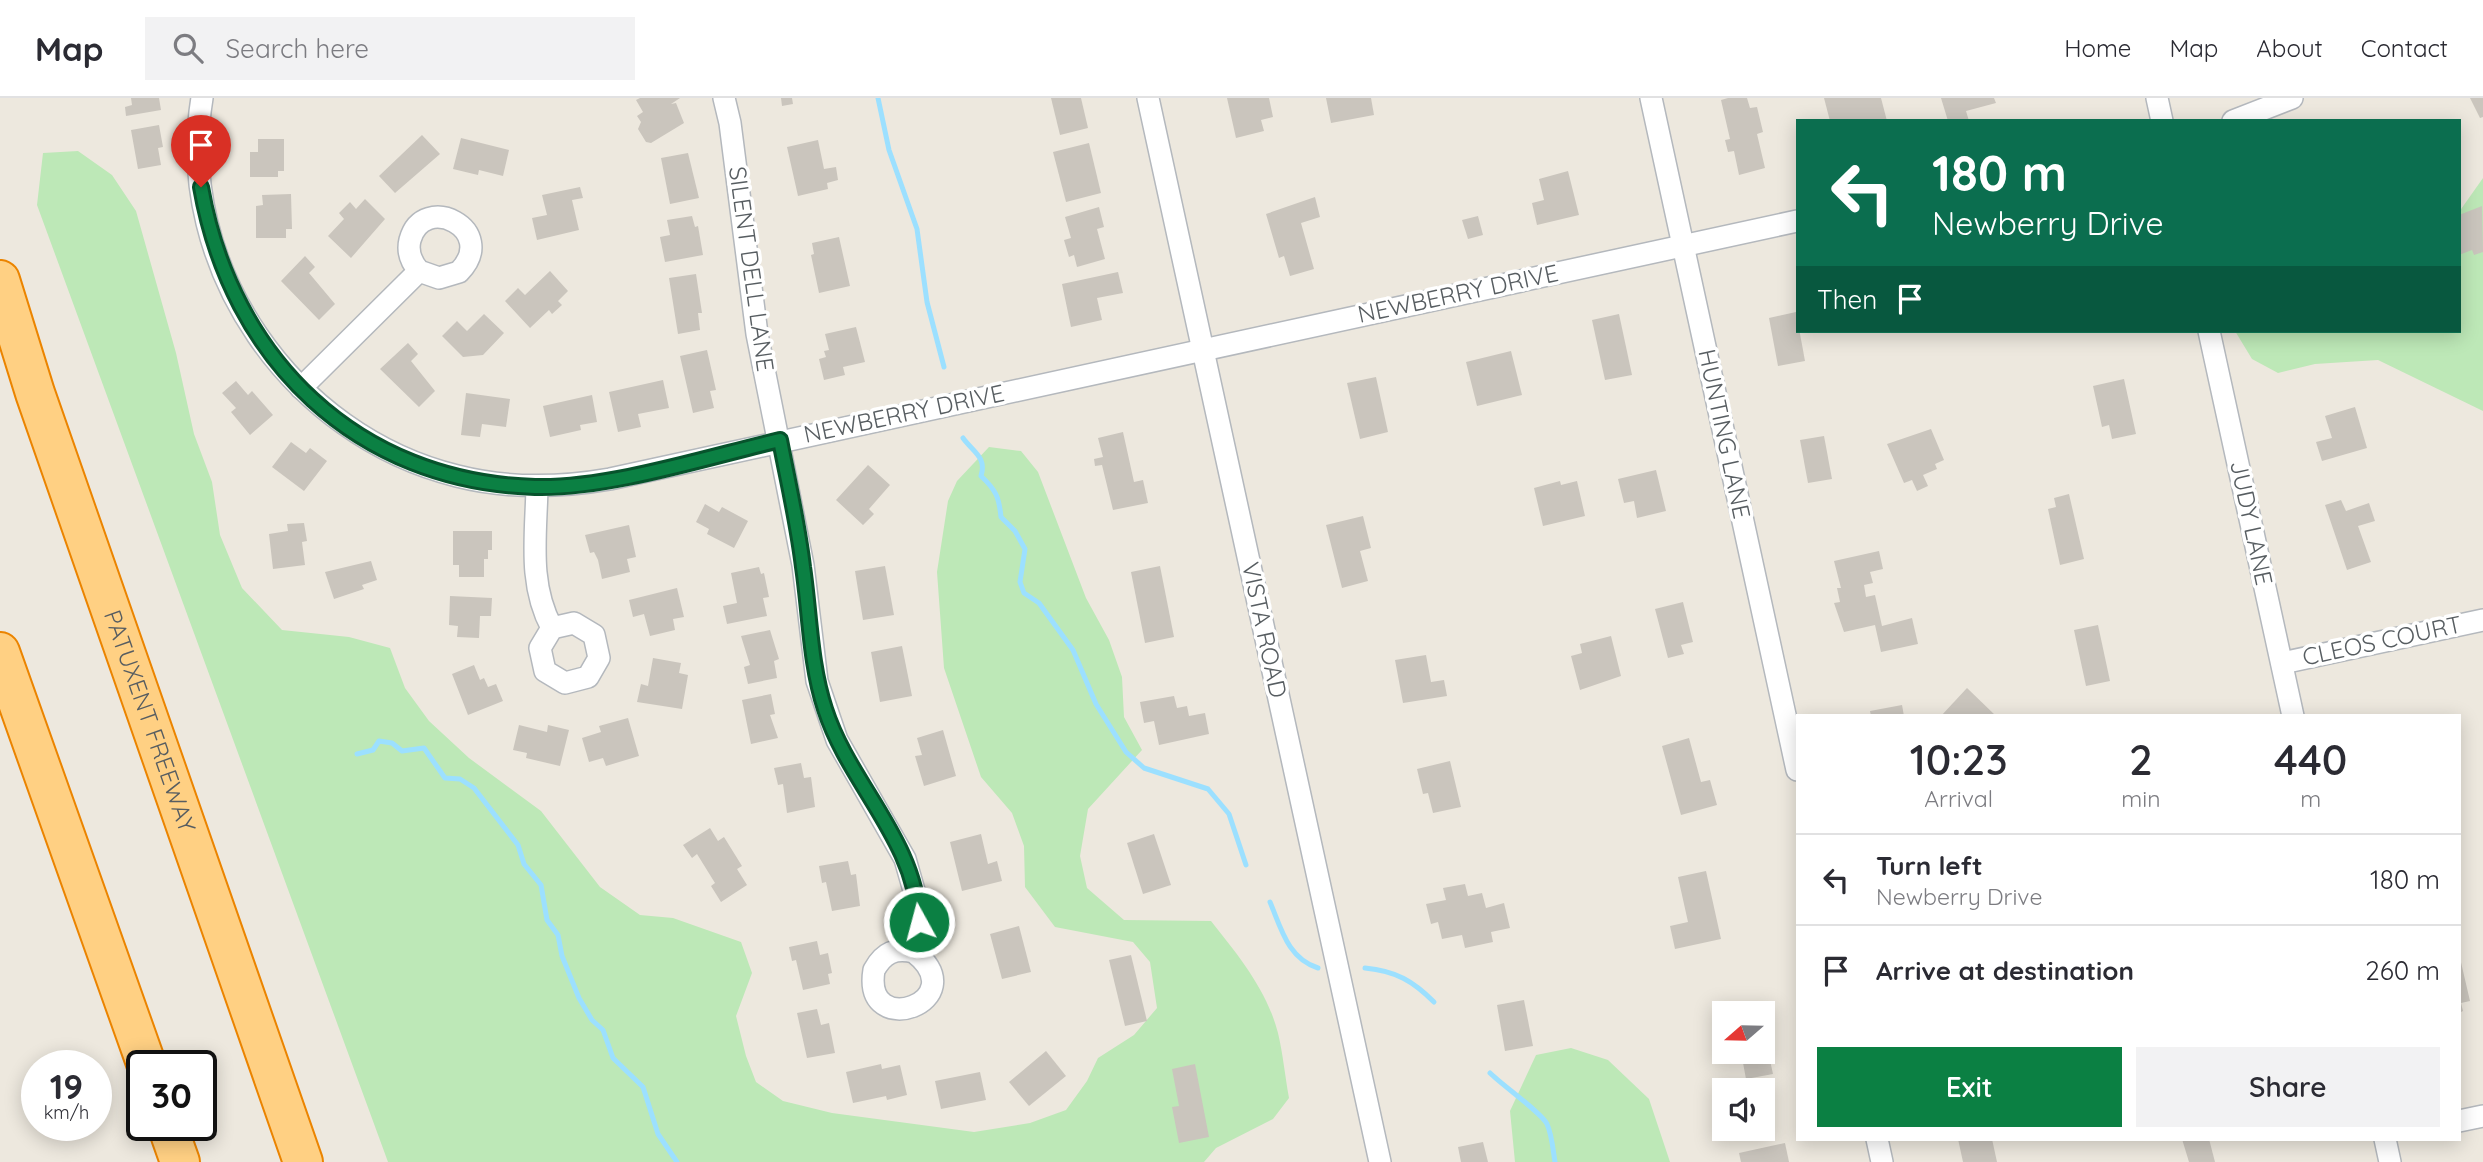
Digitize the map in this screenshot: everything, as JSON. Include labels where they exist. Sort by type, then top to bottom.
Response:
[{"type":"highway","name":"PATUXENT FREEWAY","points":[[0,279],[44,419],[303,1162]]},
{"type":"highway","points":[[0,652],[141,1050]]},
{"type":"highway","points":[[173,1141],[180,1162]]},
{"type":"street","name":"NEWBERRY DRIVE","points":[[202,98],[198,145],[201,187],[218,260],[253,331],[301,388],[347,427],[418,464],[457,476],[537,487],[610,479],[1796,221]]},
{"type":"street","name":"SILENT DELL LANE","points":[[724,98],[730,123],[757,334],[803,565],[817,681],[837,740],[905,859],[919,908],[914,952]]},
{"type":"street","name":"VISTA ROAD","points":[[1148,98],[1380,1162]]},
{"type":"street","name":"HUNTING LANE","points":[[1651,98],[1796,766]]},
{"type":"street","points":[[2157,98],[2162,119]]},
{"type":"street","points":[[2238,119],[2292,98]]},
{"type":"street","points":[[301,388],[419,271]]},
{"type":"street","name":"JUDY LANE","points":[[2209,333],[2293,714]]},
{"type":"street","points":[[537,487],[535,577],[543,612],[552,628]]},
{"type":"street","name":"CLEOS COURT","points":[[2282,663],[2483,620]]},
{"type":"street","points":[[2461,1121],[2483,1116]]},
{"type":"street","points":[[1877,1141],[1882,1162]]},
{"type":"street","points":[[2385,1141],[2390,1162]]},
{"type":"green space","points":[[78,151],[112,175],[136,211],[176,353],[194,434],[212,482],[220,535],[242,588],[282,630],[349,637],[390,648],[405,688],[429,721],[469,758],[541,811],[600,887],[640,915],[673,918],[741,942],[752,973],[736,1016],[746,1056],[756,1082],[783,1101],[832,1113],[974,1132],[1030,1123],[1066,1110],[1087,1081],[1098,1058],[1134,1035],[1157,1008],[1150,962],[1133,942],[1055,927],[1025,887],[1024,846],[1012,813],[981,777],[944,668],[937,572],[948,501],[957,481],[989,447],[1021,451],[1038,472],[1086,598],[1109,640],[1122,677],[1124,717],[1142,750],[1088,809],[1080,856],[1087,888],[1124,920],[1211,921],[1250,974],[1273,1017],[1280,1041],[1289,1098],[1273,1119],[1216,1148],[1204,1162],[388,1162],[37,205],[43,153]]},
{"type":"green space","points":[[2483,178],[2483,411],[2378,360],[2315,364],[2278,373],[2252,359],[2236,333],[2461,333],[2461,209]]},
{"type":"green space","points":[[1571,1048],[1608,1060],[1649,1099],[1670,1162],[1515,1162],[1510,1111],[1536,1055]]},
{"type":"building","points":[[131,98],[159,98],[161,110],[126,116],[125,107],[132,105]]},
{"type":"building","points":[[680,98],[671,104],[676,103],[684,123],[651,143],[646,142],[638,129],[641,122],[637,116],[643,112],[636,100]]},
{"type":"building","points":[[781,98],[792,98],[793,104],[782,106]]},
{"type":"building","points":[[1051,98],[1081,98],[1088,128],[1060,135]]},
{"type":"building","points":[[1227,98],[1269,98],[1273,117],[1261,120],[1264,131],[1236,138]]},
{"type":"building","points":[[1326,98],[1371,98],[1374,115],[1331,123]]},
{"type":"building","points":[[1747,98],[1750,108],[1757,107],[1763,132],[1757,134],[1765,168],[1739,175],[1734,151],[1728,152],[1725,140],[1730,139],[1721,100]]},
{"type":"building","points":[[1824,98],[1881,98],[1886,119],[1829,119]]},
{"type":"building","points":[[1941,98],[1994,98],[1996,103],[1966,111],[1968,119],[1947,119]]},
{"type":"building","points":[[2470,98],[2483,98],[2483,117],[2480,118]]},
{"type":"building","points":[[159,125],[163,147],[158,148],[161,165],[138,169],[131,130]]},
{"type":"building","points":[[422,135],[440,154],[395,193],[379,176]]},
{"type":"building","points":[[461,138],[509,150],[503,176],[479,170],[478,175],[453,169]]},
{"type":"building","points":[[258,139],[284,139],[284,171],[278,171],[278,177],[250,177],[250,152],[258,152]]},
{"type":"building","points":[[818,140],[824,169],[836,167],[838,180],[827,183],[828,189],[798,196],[787,147]]},
{"type":"building","points":[[1089,143],[1101,193],[1066,202],[1053,152]]},
{"type":"building","points":[[688,153],[699,198],[670,204],[661,158]]},
{"type":"building","points":[[1568,171],[1579,215],[1537,225],[1532,203],[1544,200],[1539,179]]},
{"type":"building","points":[[580,187],[583,198],[572,200],[579,230],[537,240],[532,218],[547,215],[542,195]]},
{"type":"building","points":[[291,194],[292,229],[286,229],[286,238],[256,238],[256,206],[263,205],[262,195]]},
{"type":"building","points":[[1315,197],[1320,217],[1301,223],[1314,269],[1290,276],[1284,256],[1279,258],[1266,214]]},
{"type":"building","points":[[365,199],[385,219],[351,258],[328,236],[344,219],[339,213],[350,202],[356,209]]},
{"type":"building","points":[[2482,206],[2483,252],[2474,255],[2472,250],[2461,254],[2461,214]]},
{"type":"building","points":[[1099,207],[1104,227],[1097,229],[1105,259],[1077,267],[1074,255],[1069,257],[1064,240],[1071,238],[1065,217]]},
{"type":"building","points":[[692,216],[695,227],[698,226],[703,255],[665,262],[660,237],[670,235],[667,220]]},
{"type":"building","points":[[1478,216],[1483,235],[1468,239],[1462,220]]},
{"type":"building","points":[[839,237],[850,286],[819,293],[811,255],[814,254],[812,243]]},
{"type":"building","points":[[305,256],[315,267],[309,273],[335,304],[319,320],[281,281]]},
{"type":"building","points":[[550,271],[568,291],[558,301],[562,305],[552,314],[549,310],[530,328],[505,301],[518,288],[525,295]]},
{"type":"building","points":[[1118,272],[1123,293],[1097,298],[1102,320],[1071,327],[1062,284]]},
{"type":"building","points":[[696,274],[702,313],[698,313],[700,330],[678,334],[669,278]]},
{"type":"building","points":[[1796,312],[1796,333],[1800,333],[1805,361],[1778,366],[1769,318]]},
{"type":"building","points":[[484,314],[504,333],[483,355],[463,357],[442,336],[457,321],[467,331]]},
{"type":"building","points":[[1619,314],[1632,375],[1605,380],[1592,320]]},
{"type":"building","points":[[856,327],[865,362],[843,367],[845,375],[824,380],[819,359],[826,357],[824,351],[829,350],[825,334]]},
{"type":"building","points":[[408,343],[418,354],[411,361],[435,391],[419,407],[380,369]]},
{"type":"building","points":[[707,350],[716,390],[710,391],[714,408],[693,413],[680,356]]},
{"type":"building","points":[[1511,351],[1522,395],[1477,406],[1466,362]]},
{"type":"building","points":[[1376,377],[1388,432],[1360,439],[1347,383]]},
{"type":"building","points":[[2124,379],[2136,434],[2112,439],[2109,425],[2102,427],[2093,386]]},
{"type":"building","points":[[663,380],[669,408],[638,414],[641,427],[618,432],[609,392]]},
{"type":"building","points":[[236,381],[248,395],[252,391],[273,415],[250,435],[231,412],[236,408],[222,393]]},
{"type":"building","points":[[466,393],[510,399],[506,427],[482,424],[480,437],[461,435]]},
{"type":"building","points":[[592,395],[597,422],[580,425],[581,430],[550,437],[543,406]]},
{"type":"building","points":[[2355,407],[2367,448],[2322,461],[2316,442],[2332,438],[2325,416]]},
{"type":"building","points":[[1931,429],[1944,460],[1935,464],[1937,469],[1923,475],[1928,486],[1917,491],[1912,480],[1904,483],[1887,444]]},
{"type":"building","points":[[1123,432],[1134,482],[1143,480],[1148,503],[1113,510],[1102,465],[1095,466],[1094,459],[1103,457],[1098,438]]},
{"type":"building","points":[[1824,436],[1832,479],[1808,483],[1800,440]]},
{"type":"building","points":[[291,442],[306,453],[310,448],[327,461],[304,491],[272,467]]},
{"type":"building","points":[[868,465],[890,485],[869,509],[874,514],[863,525],[836,500]]},
{"type":"building","points":[[1656,470],[1666,511],[1637,518],[1634,501],[1624,503],[1618,479]]},
{"type":"building","points":[[1560,481],[1561,485],[1577,481],[1585,516],[1543,526],[1534,488]]},
{"type":"building","points":[[2069,494],[2084,559],[2060,565],[2048,509],[2056,507],[2054,498]]},
{"type":"building","points":[[2341,500],[2346,511],[2369,503],[2375,521],[2358,526],[2371,562],[2347,570],[2325,505]]},
{"type":"building","points":[[705,504],[719,512],[722,507],[748,521],[734,548],[707,534],[709,529],[696,522]]},
{"type":"building","points":[[1363,516],[1371,548],[1360,551],[1368,581],[1342,588],[1326,525]]},
{"type":"building","points":[[304,523],[307,541],[302,542],[305,565],[273,569],[269,534],[288,531],[287,524]]},
{"type":"building","points":[[629,525],[636,557],[627,559],[630,572],[602,579],[598,560],[594,552],[590,553],[585,535]]},
{"type":"building","points":[[453,531],[492,531],[492,550],[488,550],[488,559],[484,559],[484,577],[459,577],[459,565],[453,565]]},
{"type":"building","points":[[1879,551],[1883,569],[1870,572],[1873,583],[1864,585],[1866,597],[1875,595],[1882,626],[1912,618],[1918,644],[1881,652],[1875,625],[1844,632],[1834,603],[1840,602],[1837,588],[1841,588],[1834,561]]},
{"type":"building","points":[[371,561],[377,580],[362,585],[364,589],[334,599],[325,572]]},
{"type":"building","points":[[885,566],[894,615],[863,620],[855,571]]},
{"type":"building","points":[[1160,566],[1174,637],[1145,643],[1131,572]]},
{"type":"building","points":[[759,567],[761,574],[764,573],[769,597],[763,598],[767,616],[727,624],[723,606],[737,603],[731,573]]},
{"type":"building","points":[[677,588],[684,617],[673,619],[675,630],[650,636],[644,614],[633,617],[629,600]]},
{"type":"building","points":[[450,596],[492,598],[491,616],[480,616],[479,638],[457,637],[458,626],[449,625]]},
{"type":"building","points":[[1683,602],[1693,642],[1681,645],[1684,654],[1668,658],[1655,609]]},
{"type":"building","points":[[2098,625],[2110,681],[2086,686],[2074,630]]},
{"type":"building","points":[[770,630],[779,659],[774,661],[777,678],[748,684],[744,667],[750,665],[741,636]]},
{"type":"building","points":[[1611,636],[1621,676],[1580,690],[1571,656],[1582,653],[1580,644]]},
{"type":"building","points":[[902,646],[912,696],[880,702],[871,652]]},
{"type":"building","points":[[1426,655],[1431,682],[1444,680],[1447,696],[1403,703],[1395,660]]},
{"type":"building","points":[[653,658],[681,663],[679,673],[688,675],[682,709],[637,702],[641,684],[648,686]]},
{"type":"building","points":[[474,665],[480,680],[484,678],[488,687],[496,684],[503,701],[468,715],[452,674]]},
{"type":"building","points":[[1967,688],[1994,714],[1943,714]]},
{"type":"building","points":[[771,694],[775,714],[770,715],[778,738],[751,744],[742,700]]},
{"type":"building","points":[[1174,696],[1177,708],[1187,706],[1189,716],[1205,713],[1209,734],[1159,745],[1154,721],[1144,723],[1140,702]]},
{"type":"building","points":[[1902,705],[1904,714],[1871,714],[1870,711]]},
{"type":"building","points":[[628,718],[639,756],[606,766],[603,758],[589,762],[582,738],[601,732],[599,726]]},
{"type":"building","points":[[519,725],[547,732],[548,725],[569,730],[560,766],[526,758],[527,753],[513,750]]},
{"type":"building","points":[[943,730],[956,776],[924,786],[915,756],[922,755],[917,738]]},
{"type":"building","points":[[1689,738],[1701,782],[1710,780],[1717,805],[1681,815],[1662,746]]},
{"type":"building","points":[[1450,761],[1461,807],[1433,813],[1428,793],[1423,794],[1417,769]]},
{"type":"building","points":[[801,763],[804,778],[811,777],[815,807],[787,813],[783,784],[778,785],[774,768]]},
{"type":"building","points":[[710,828],[718,841],[724,837],[742,866],[737,869],[747,885],[721,902],[711,886],[715,883],[697,854],[692,858],[683,845]]},
{"type":"building","points":[[981,834],[988,864],[997,861],[1002,881],[962,891],[950,842]]},
{"type":"building","points":[[1154,834],[1171,885],[1143,894],[1127,843]]},
{"type":"building","points":[[848,861],[851,875],[856,874],[860,906],[832,911],[826,882],[822,883],[819,866]]},
{"type":"building","points":[[1706,871],[1721,939],[1675,949],[1670,926],[1688,922],[1678,877]]},
{"type":"building","points":[[1465,884],[1468,896],[1482,893],[1486,908],[1504,903],[1510,928],[1491,932],[1493,942],[1465,948],[1462,935],[1442,939],[1438,922],[1431,924],[1426,904],[1446,900],[1443,888]]},
{"type":"building","points":[[1019,926],[1031,972],[1002,979],[990,934]]},
{"type":"building","points":[[817,941],[820,955],[828,953],[832,973],[828,974],[830,984],[803,990],[796,960],[792,961],[789,947]]},
{"type":"building","points":[[1131,955],[1147,1021],[1125,1026],[1109,960]]},
{"type":"building","points":[[2461,962],[2470,1001],[2461,1003]]},
{"type":"building","points":[[1524,1000],[1533,1046],[1505,1051],[1497,1005]]},
{"type":"building","points":[[817,1009],[821,1025],[829,1023],[835,1053],[807,1058],[797,1013]]},
{"type":"building","points":[[1046,1051],[1066,1076],[1029,1106],[1009,1082]]},
{"type":"building","points":[[881,1064],[882,1069],[900,1065],[907,1095],[853,1103],[846,1072]]},
{"type":"building","points":[[1195,1064],[1209,1137],[1179,1143],[1172,1107],[1179,1106],[1172,1069]]},
{"type":"building","points":[[1743,1064],[1771,1064],[1773,1074],[1746,1078]]},
{"type":"building","points":[[980,1072],[986,1100],[941,1109],[935,1081]]},
{"type":"building","points":[[1958,1141],[1992,1141],[1997,1162],[1963,1162]]},
{"type":"building","points":[[2183,1141],[2210,1141],[2215,1162],[2189,1162]]},
{"type":"building","points":[[1483,1142],[1488,1162],[1461,1162],[1458,1147]]},
{"type":"building","points":[[1785,1143],[1789,1162],[1741,1162],[1739,1153]]},
{"type":"waterway","points":[[878,98],[889,150],[917,229],[927,302],[944,367]]},
{"type":"waterway","points":[[963,438],[981,459],[981,476],[996,494],[1001,517],[1015,531],[1025,549],[1020,582],[1024,593],[1039,603],[1073,650],[1096,704],[1126,752],[1144,768],[1208,789],[1229,814],[1246,865]]},
{"type":"waterway","points":[[357,754],[373,750],[379,741],[392,743],[402,751],[424,748],[445,778],[460,779],[474,788],[518,845],[524,864],[541,885],[547,920],[558,935],[562,956],[579,998],[592,1020],[603,1030],[613,1058],[643,1087],[658,1134],[677,1162]]},
{"type":"waterway","points":[[1270,902],[1282,932],[1293,950],[1299,958],[1318,968]]},
{"type":"waterway","points":[[1365,968],[1403,978],[1434,1002]]},
{"type":"waterway","points":[[1490,1073],[1544,1119],[1550,1133],[1555,1162]]},
{"type":"route","points":[[201,187],[218,260],[234,298],[253,331],[321,408],[380,447],[418,464],[496,484],[537,487],[610,479],[780,440],[803,565],[817,681],[825,710],[837,740],[905,859],[914,885],[919,922]]}]
